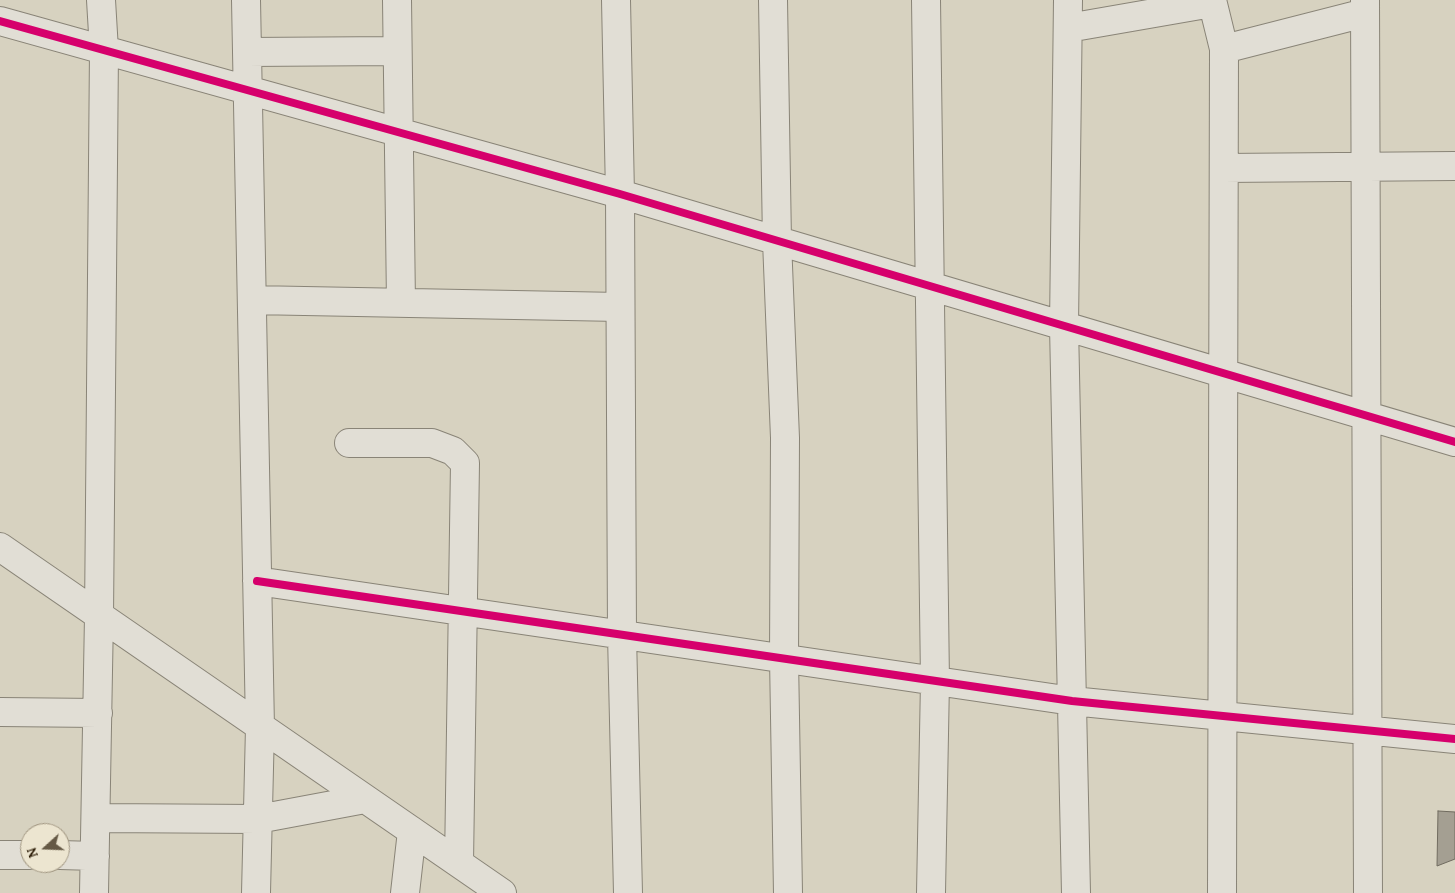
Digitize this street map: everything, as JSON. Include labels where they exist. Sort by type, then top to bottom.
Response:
[{"type":"street","points":[[94,893],[98,713],[104,50],[101,0]]},
{"type":"street","points":[[246,0],[260,726],[256,893]]},
{"type":"street","points":[[397,0],[401,303]]},
{"type":"street","points":[[616,0],[620,194],[622,635],[628,893]]},
{"type":"street","points":[[773,0],[777,241],[785,438],[784,658],[788,893]]},
{"type":"street","points":[[926,0],[935,681],[931,893]]},
{"type":"street","points":[[1068,0],[1064,326],[1076,893]]},
{"type":"street","points":[[1068,28],[1212,1],[1224,49],[1222,893]]},
{"type":"street","points":[[1224,49],[1365,6],[1368,893]]},
{"type":"street","points":[[0,21],[620,194],[1455,442]]},
{"type":"street","points":[[247,52],[397,51]]},
{"type":"street","points":[[1224,168],[1455,166]]},
{"type":"street","points":[[252,300],[620,307]]},
{"type":"street","points":[[349,443],[432,443],[453,451],[465,463],[459,863]]},
{"type":"street","points":[[0,548],[459,863],[490,889]]},
{"type":"street","points":[[257,581],[1072,701],[1455,739]]},
{"type":"street","points":[[0,712],[98,713]]},
{"type":"street","points":[[96,818],[258,819],[365,799]]},
{"type":"street","points":[[405,893],[412,831]]},
{"type":"street","points":[[0,855],[20,855]]},
{"type":"street","points":[[70,855],[95,856]]},
{"type":"building","points":[[1438,811],[1455,812],[1455,859],[1437,866]]},
{"type":"cycle path","points":[[0,21],[620,194],[1455,442]]},
{"type":"cycle path","points":[[257,581],[1072,701],[1455,739]]}]
